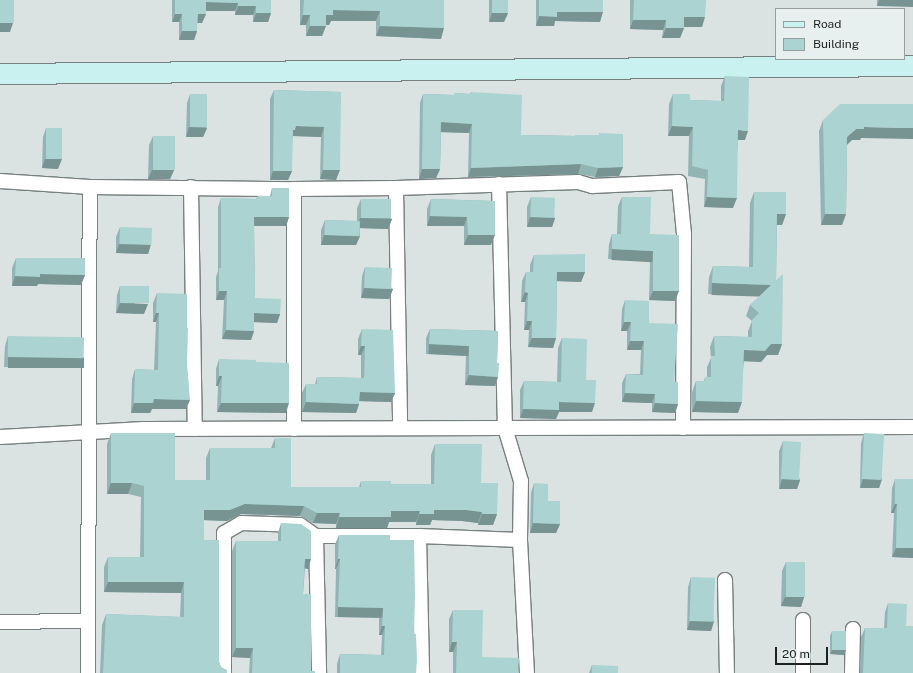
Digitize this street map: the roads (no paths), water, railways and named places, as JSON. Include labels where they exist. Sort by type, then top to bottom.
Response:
[{"type":"street","points":[[0,63],[775,56]]},
{"type":"street","points":[[0,74],[913,66]]},
{"type":"street","points":[[0,181],[90,187],[294,189],[396,188],[578,182],[592,186],[679,182],[684,234],[684,428]]},
{"type":"street","points":[[499,184],[505,428],[521,481],[520,540],[527,673]]},
{"type":"street","points":[[88,673],[90,187]]},
{"type":"street","points":[[191,187],[194,429]]},
{"type":"street","points":[[396,188],[400,428]]},
{"type":"street","points":[[294,189],[294,429]]},
{"type":"street","points":[[0,437],[90,432],[194,429],[913,427]]},
{"type":"street","points":[[224,673],[224,533],[241,523],[300,525],[316,536],[419,536],[520,540]]},
{"type":"street","points":[[316,536],[319,673]]},
{"type":"street","points":[[419,536],[422,673]]},
{"type":"street","points":[[725,580],[727,673]]},
{"type":"street","points":[[803,620],[804,673]]},
{"type":"street","points":[[0,622],[88,621]]},
{"type":"street","points":[[852,673],[853,629]]}]
